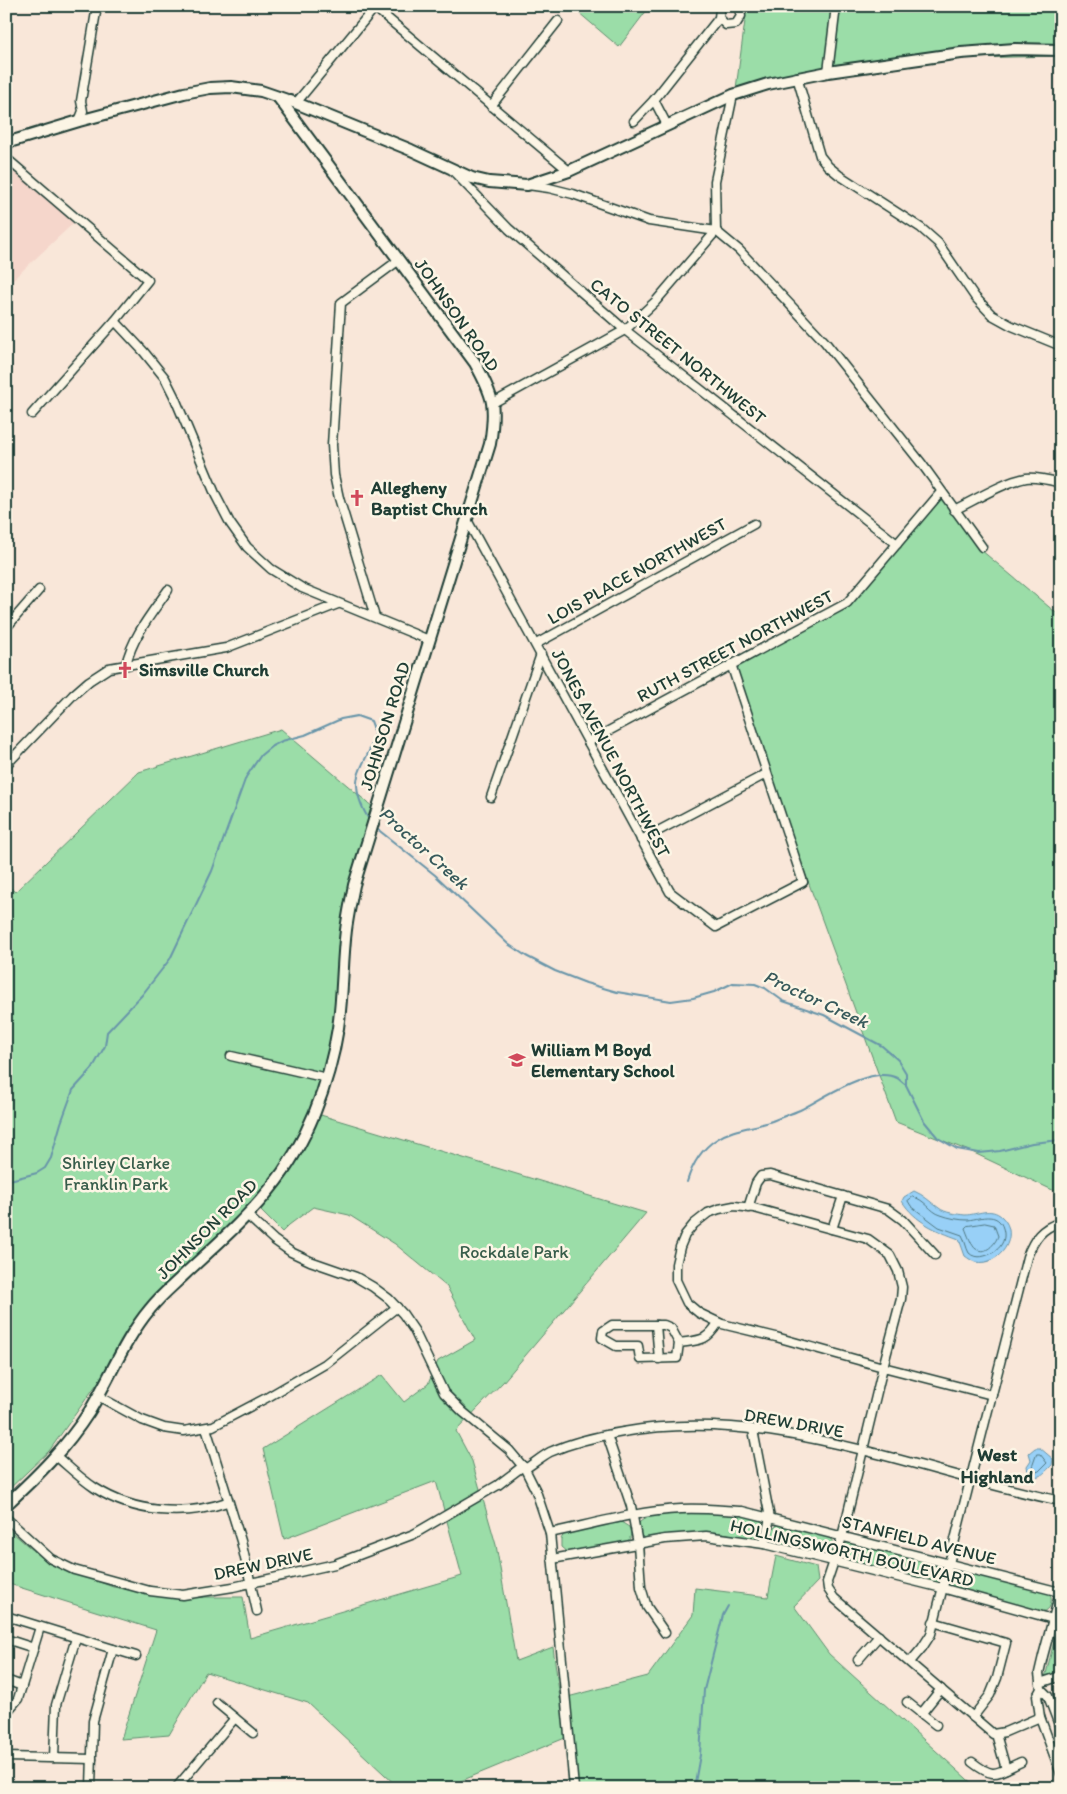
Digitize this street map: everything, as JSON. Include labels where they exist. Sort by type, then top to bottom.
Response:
[{"type":"street","points":[[79,121],[83,111],[81,101],[97,6]]},
{"type":"street","points":[[634,121],[654,100],[719,18],[720,8],[723,6]]},
{"type":"street","points":[[719,18],[726,25],[736,24],[741,16],[738,6]]},
{"type":"street","points":[[828,72],[836,6]]},
{"type":"street","points":[[296,103],[375,7],[569,171]]},
{"type":"street","points":[[491,106],[558,21]]},
{"type":"street","points":[[527,185],[569,171],[733,95],[768,84],[828,72],[961,53],[1015,49],[1061,50]]},
{"type":"street","points":[[797,77],[820,156],[828,166],[921,228],[938,243],[975,297],[992,315],[1012,326],[1061,346]]},
{"type":"street","points":[[6,143],[184,93],[210,88],[240,88],[296,103],[411,150],[472,178],[489,182],[549,188],[573,194],[649,221],[716,231],[739,250],[825,342],[922,464],[982,547]]},
{"type":"street","points":[[493,403],[625,330],[656,301],[716,231],[715,181],[733,95]]},
{"type":"street","name":"JOHNSON ROAD","points":[[6,1505],[56,1456],[80,1426],[128,1338],[150,1308],[248,1216],[272,1188],[295,1153],[311,1122],[327,1078],[338,1026],[346,931],[354,885],[490,444],[493,403],[486,382],[475,363],[278,97]]},
{"type":"street","points":[[654,100],[667,125]]},
{"type":"street","points":[[6,158],[148,280],[115,321],[32,414]]},
{"type":"street","name":"CATO STREET NORTHWEST","points":[[451,170],[508,229],[625,330],[897,544]]},
{"type":"street","points":[[375,617],[339,498],[334,475],[332,445],[337,357],[341,303],[399,260]]},
{"type":"street","points":[[115,321],[144,352],[164,378],[174,396],[216,496],[230,523],[247,547],[271,569],[302,588],[429,640]]},
{"type":"street","points":[[954,510],[1014,482],[1027,478],[1041,478],[1061,482]]},
{"type":"street","name":"RUTH STREET NORTHWEST","points":[[588,742],[847,603],[941,492]]},
{"type":"street","name":"JONES AVENUE NORTHWEST","points":[[466,520],[536,644],[670,892],[716,927],[803,882],[766,774]]},
{"type":"street","name":"LOIS PLACE NORTHWEST","points":[[536,644],[754,524]]},
{"type":"street","points":[[6,628],[39,590]]},
{"type":"street","points":[[126,665],[128,654],[143,626],[168,590]]},
{"type":"street","points":[[6,765],[73,695],[89,681],[109,668],[226,648],[338,604]]},
{"type":"street","points":[[491,797],[541,654]]},
{"type":"street","points":[[641,840],[766,774],[731,664]]},
{"type":"street","points":[[231,1056],[327,1078]]},
{"type":"street","points":[[748,1208],[760,1176],[770,1176],[843,1196],[895,1213],[935,1255]]},
{"type":"street","points":[[832,1229],[843,1196]]},
{"type":"street","points":[[992,1395],[883,1367],[718,1323],[699,1313],[687,1303],[682,1294],[676,1280],[676,1264],[680,1247],[694,1224],[708,1213],[734,1206],[754,1208],[868,1239],[890,1255],[898,1271],[902,1286],[901,1299],[883,1367],[842,1537],[827,1582],[828,1590],[834,1598],[993,1734],[1005,1732],[1040,1717]]},
{"type":"street","points":[[248,1216],[290,1252],[356,1277],[373,1287],[397,1307],[414,1330],[444,1393],[463,1412],[509,1450],[524,1468],[536,1491],[550,1533],[574,1788]]},
{"type":"street","points":[[910,1662],[931,1634],[1030,1248],[1034,1239],[1050,1225],[1061,1222]]},
{"type":"street","points":[[98,1396],[158,1427],[184,1430],[206,1428],[223,1422],[325,1364],[397,1307]]},
{"type":"street","points":[[679,1343],[700,1340],[710,1335],[718,1323]]},
{"type":"street","points":[[612,1325],[664,1325],[671,1328],[679,1343],[677,1358],[640,1359],[638,1346],[616,1346],[602,1338],[603,1331],[612,1325]]},
{"type":"street","points":[[656,1325],[659,1359]]},
{"type":"street","name":"DREW DRIVE","points":[[6,1518],[51,1559],[74,1570],[141,1588],[183,1595],[217,1590],[335,1564],[414,1534],[491,1490],[549,1453],[607,1434],[650,1427],[689,1425],[753,1430],[812,1438],[971,1480],[1061,1500]]},
{"type":"street","points":[[206,1428],[227,1502],[241,1541],[257,1611]]},
{"type":"street","points":[[753,1430],[770,1518],[764,1544]]},
{"type":"street","points":[[607,1434],[631,1506],[638,1544],[641,1587],[647,1606],[664,1633]]},
{"type":"street","points":[[56,1456],[95,1488],[118,1500],[141,1507],[181,1511],[227,1502]]},
{"type":"street","name":"STANFIELD AVENUE","points":[[550,1533],[633,1515],[680,1509],[742,1511],[1060,1591]]},
{"type":"street","name":"HOLLINGSWORTH BOULEVARD","points":[[552,1559],[665,1539],[706,1536],[764,1544],[942,1588],[1053,1619]]},
{"type":"street","points":[[1060,1591],[1039,1673],[1040,1686],[1036,1696],[1040,1717],[1061,1774]]},
{"type":"street","points":[[6,1616],[136,1656]]},
{"type":"street","points":[[933,1622],[1006,1643],[997,1678],[990,1695],[973,1717]]},
{"type":"street","points":[[6,1713],[18,1699],[40,1627]]},
{"type":"street","points":[[858,1660],[879,1636]]},
{"type":"street","points":[[54,1758],[56,1705],[76,1638]]},
{"type":"street","points":[[6,1639],[34,1648]]},
{"type":"street","points":[[91,1788],[95,1714],[113,1649]]},
{"type":"street","points":[[1040,1686],[1061,1676]]},
{"type":"street","points":[[6,1680],[22,1686]]},
{"type":"street","points":[[1040,1686],[1048,1696],[1061,1730]]},
{"type":"street","points":[[922,1714],[941,1690]]},
{"type":"street","points":[[908,1702],[936,1726]]},
{"type":"street","points":[[217,1703],[253,1733]]},
{"type":"street","points":[[176,1788],[235,1718]]},
{"type":"street","points":[[996,1734],[1006,1769]]},
{"type":"street","points":[[6,1757],[92,1759]]},
{"type":"street","points":[[972,1762],[986,1773],[995,1774],[1021,1762]]},
{"type":"shaded area","points":[[6,155],[78,219],[6,286]]},
{"type":"green space","points":[[571,6],[650,6],[619,47]]},
{"type":"green space","points":[[747,6],[1061,6],[1061,56],[965,58],[832,70],[735,96]]},
{"type":"green space","points":[[940,491],[981,550],[1061,617],[1061,1194],[974,1153],[896,1122],[729,665],[846,600]]},
{"type":"green space","points":[[281,729],[374,808],[359,858],[342,1007],[314,1113],[646,1213],[503,1382],[456,1431],[472,1461],[496,1545],[516,1661],[553,1647],[560,1699],[648,1676],[693,1615],[695,1588],[768,1597],[776,1556],[816,1567],[818,1581],[794,1606],[829,1654],[977,1788],[574,1788],[565,1738],[444,1788],[399,1788],[308,1703],[206,1672],[169,1735],[121,1739],[156,1630],[6,1583],[6,1527],[48,1563],[113,1587],[181,1597],[243,1597],[250,1638],[462,1576],[436,1481],[284,1539],[263,1449],[382,1375],[404,1402],[428,1384],[438,1361],[475,1340],[447,1287],[395,1244],[349,1215],[313,1207],[282,1232],[256,1206],[187,1268],[111,1364],[49,1451],[6,1492],[6,884],[15,892],[139,772]]},
{"type":"green space","points":[[737,1514],[759,1520],[763,1523],[760,1537],[752,1538],[712,1533],[645,1539],[640,1534],[639,1523],[652,1516]]},
{"type":"green space","points":[[621,1522],[630,1529],[631,1533],[627,1542],[568,1553],[561,1547],[561,1539],[564,1534]]},
{"type":"green space","points":[[779,1524],[828,1537],[834,1546],[832,1552],[828,1556],[776,1545],[772,1539],[772,1533]]},
{"type":"green space","points":[[852,1542],[937,1564],[942,1572],[940,1581],[936,1584],[843,1560],[841,1555],[842,1549],[847,1543]]},
{"type":"green space","points":[[958,1570],[1049,1593],[1051,1603],[1046,1611],[1040,1612],[950,1587],[950,1577]]},
{"type":"green space","points":[[1061,1613],[1061,1672],[1045,1678]]},
{"type":"water","points":[[914,1191],[948,1212],[965,1215],[989,1212],[998,1214],[1007,1224],[1009,1232],[1005,1248],[1000,1255],[984,1262],[975,1262],[965,1256],[959,1239],[927,1225],[907,1208],[902,1201],[904,1197]]},
{"type":"water","points":[[1035,1448],[1040,1448],[1053,1459],[1052,1465],[1038,1476],[1028,1472],[1027,1466],[1031,1460],[1029,1453]]},
{"type":"waterway","name":"Proctor Creek","points":[[6,1181],[37,1173],[45,1168],[51,1158],[73,1090],[92,1069],[105,1046],[107,1032],[142,995],[170,959],[212,871],[246,777],[261,755],[282,741],[305,735],[341,719],[357,716],[371,721],[374,728],[373,742],[360,769],[357,781],[360,799],[370,821]]},
{"type":"waterway","name":"Proctor Creek","points":[[376,828],[435,875],[508,944],[555,971],[617,992],[671,1001],[693,998],[714,992],[733,983],[755,984],[765,988],[783,1001],[824,1015],[882,1046],[898,1060],[906,1073],[906,1085],[924,1121],[938,1138],[957,1149],[979,1153],[1000,1151],[1032,1143],[1061,1140]]},
{"type":"waterway","points":[[687,1182],[694,1164],[702,1153],[711,1143],[723,1135],[765,1123],[797,1111],[861,1079],[886,1075],[897,1078],[906,1085]]},
{"type":"waterway","points":[[694,1788],[700,1755],[704,1690],[723,1615],[728,1606]]},
{"type":"place","name":"Allegheny Baptist Church","points":[[357,498]]},
{"type":"place","name":"Simsville Church","points":[[125,670]]},
{"type":"place","name":"William M Boyd Elementary School","points":[[517,1060]]},
{"type":"district","name":"West Highland","points":[[997,1465]]},
{"type":"park label","name":"Shirley Clarke Franklin Park","points":[[116,1173]]},
{"type":"park label","name":"Rockdale Park","points":[[514,1252]]}]
